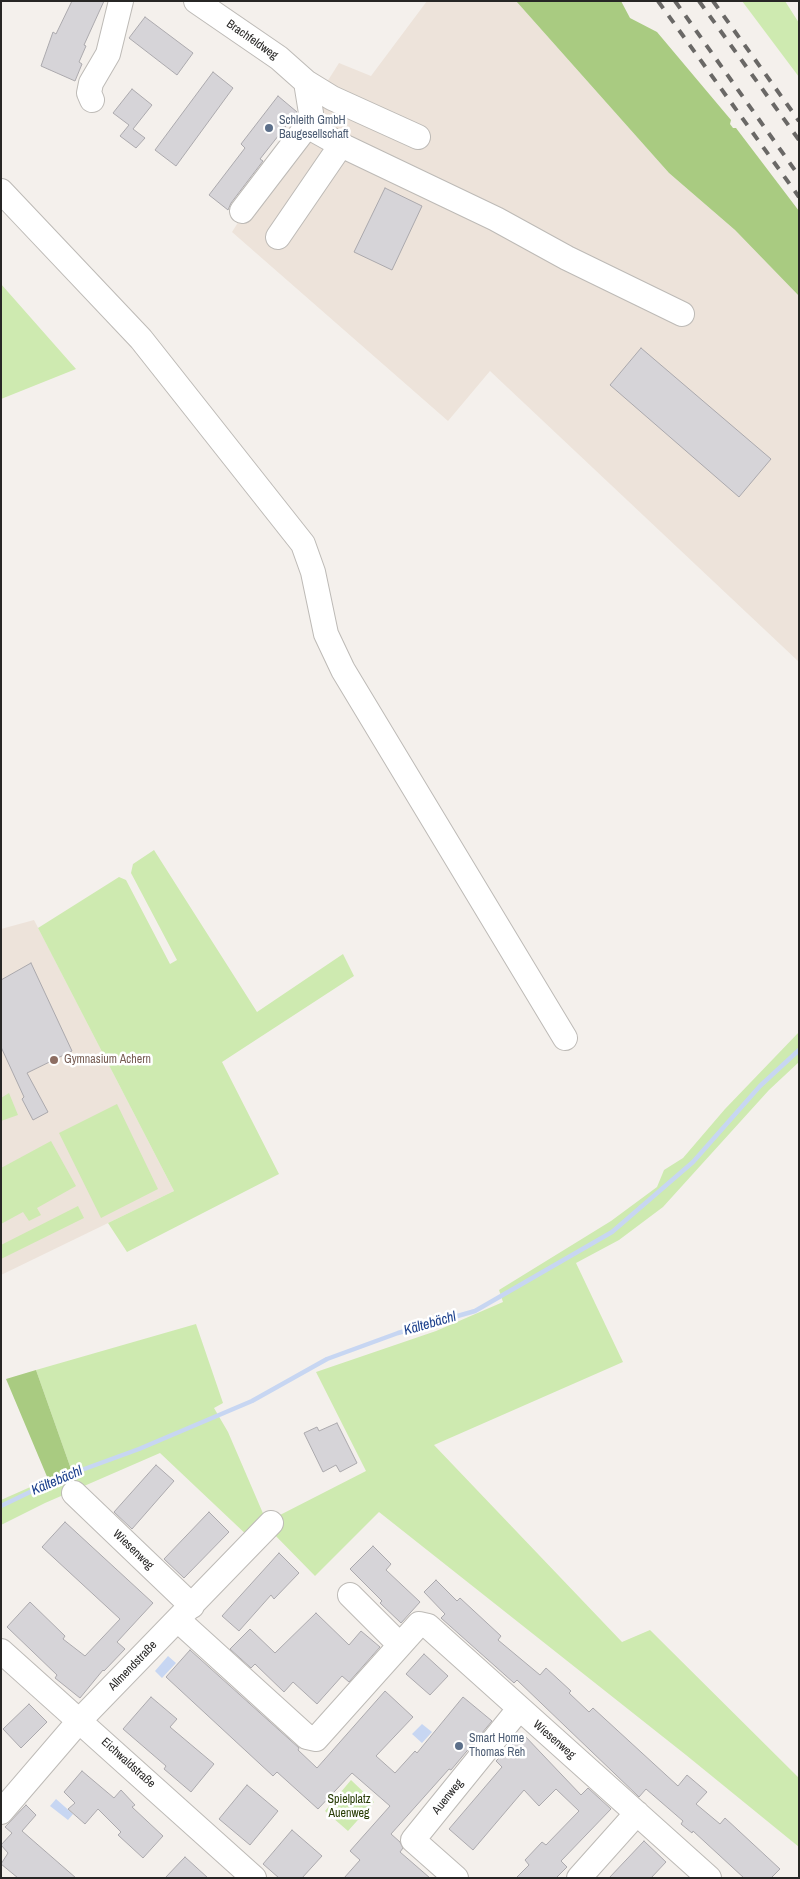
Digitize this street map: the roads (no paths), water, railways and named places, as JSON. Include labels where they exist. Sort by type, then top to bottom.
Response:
[{"type":"street","points":[[92,100],[89,93],[91,83],[108,54],[120,1]]},
{"type":"street","name":"Brachfeldweg","points":[[196,1],[279,58],[306,82],[351,108],[418,137]]},
{"type":"street","points":[[242,211],[307,126],[311,113],[306,82]]},
{"type":"street","points":[[307,126],[341,145],[496,219],[567,258],[682,314]]},
{"type":"street","points":[[278,237],[341,145]]},
{"type":"street","points":[[1,190],[141,340],[303,544],[313,572],[326,634],[344,670],[564,1038]]},
{"type":"street","name":"Wiesenweg","points":[[74,1493],[185,1613],[307,1737],[316,1739],[419,1624],[428,1626],[709,1878]]},
{"type":"street","name":"Allmendstraße","points":[[1,1812],[80,1720],[271,1524]]},
{"type":"street","points":[[350,1595],[400,1645]]},
{"type":"street","name":"Eichwaldstraße","points":[[1,1651],[254,1878]]},
{"type":"street","name":"Auenweg","points":[[456,1878],[413,1840],[519,1709]]},
{"type":"street","points":[[579,1878],[637,1813]]},
{"type":"water","points":[[168,1656],[176,1663],[162,1678],[155,1671]]},
{"type":"water","points":[[422,1724],[432,1732],[422,1743],[412,1734]]},
{"type":"water","points":[[56,1799],[73,1814],[68,1820],[50,1806]]},
{"type":"waterway","name":"Kältebächl","points":[[1,1506],[57,1479],[139,1449],[252,1401],[327,1359],[398,1333],[475,1311],[612,1232],[693,1162],[760,1086],[799,1050]]},
{"type":"railway","points":[[658,1],[799,197]]},
{"type":"railway","points":[[675,1],[799,176]]},
{"type":"railway","points":[[699,1],[799,140]]},
{"type":"railway","points":[[713,1],[799,121]]},
{"type":"place","name":"Schleith GmbH Baugesellschaft","points":[[269,128]]},
{"type":"place","name":"Gymnasium Achern","points":[[54,1060]]},
{"type":"place","name":"Smart Home Thomas Reh","points":[[459,1746]]},
{"type":"park label","name":"Spielplatz Auenweg","points":[[349,1807]]}]
